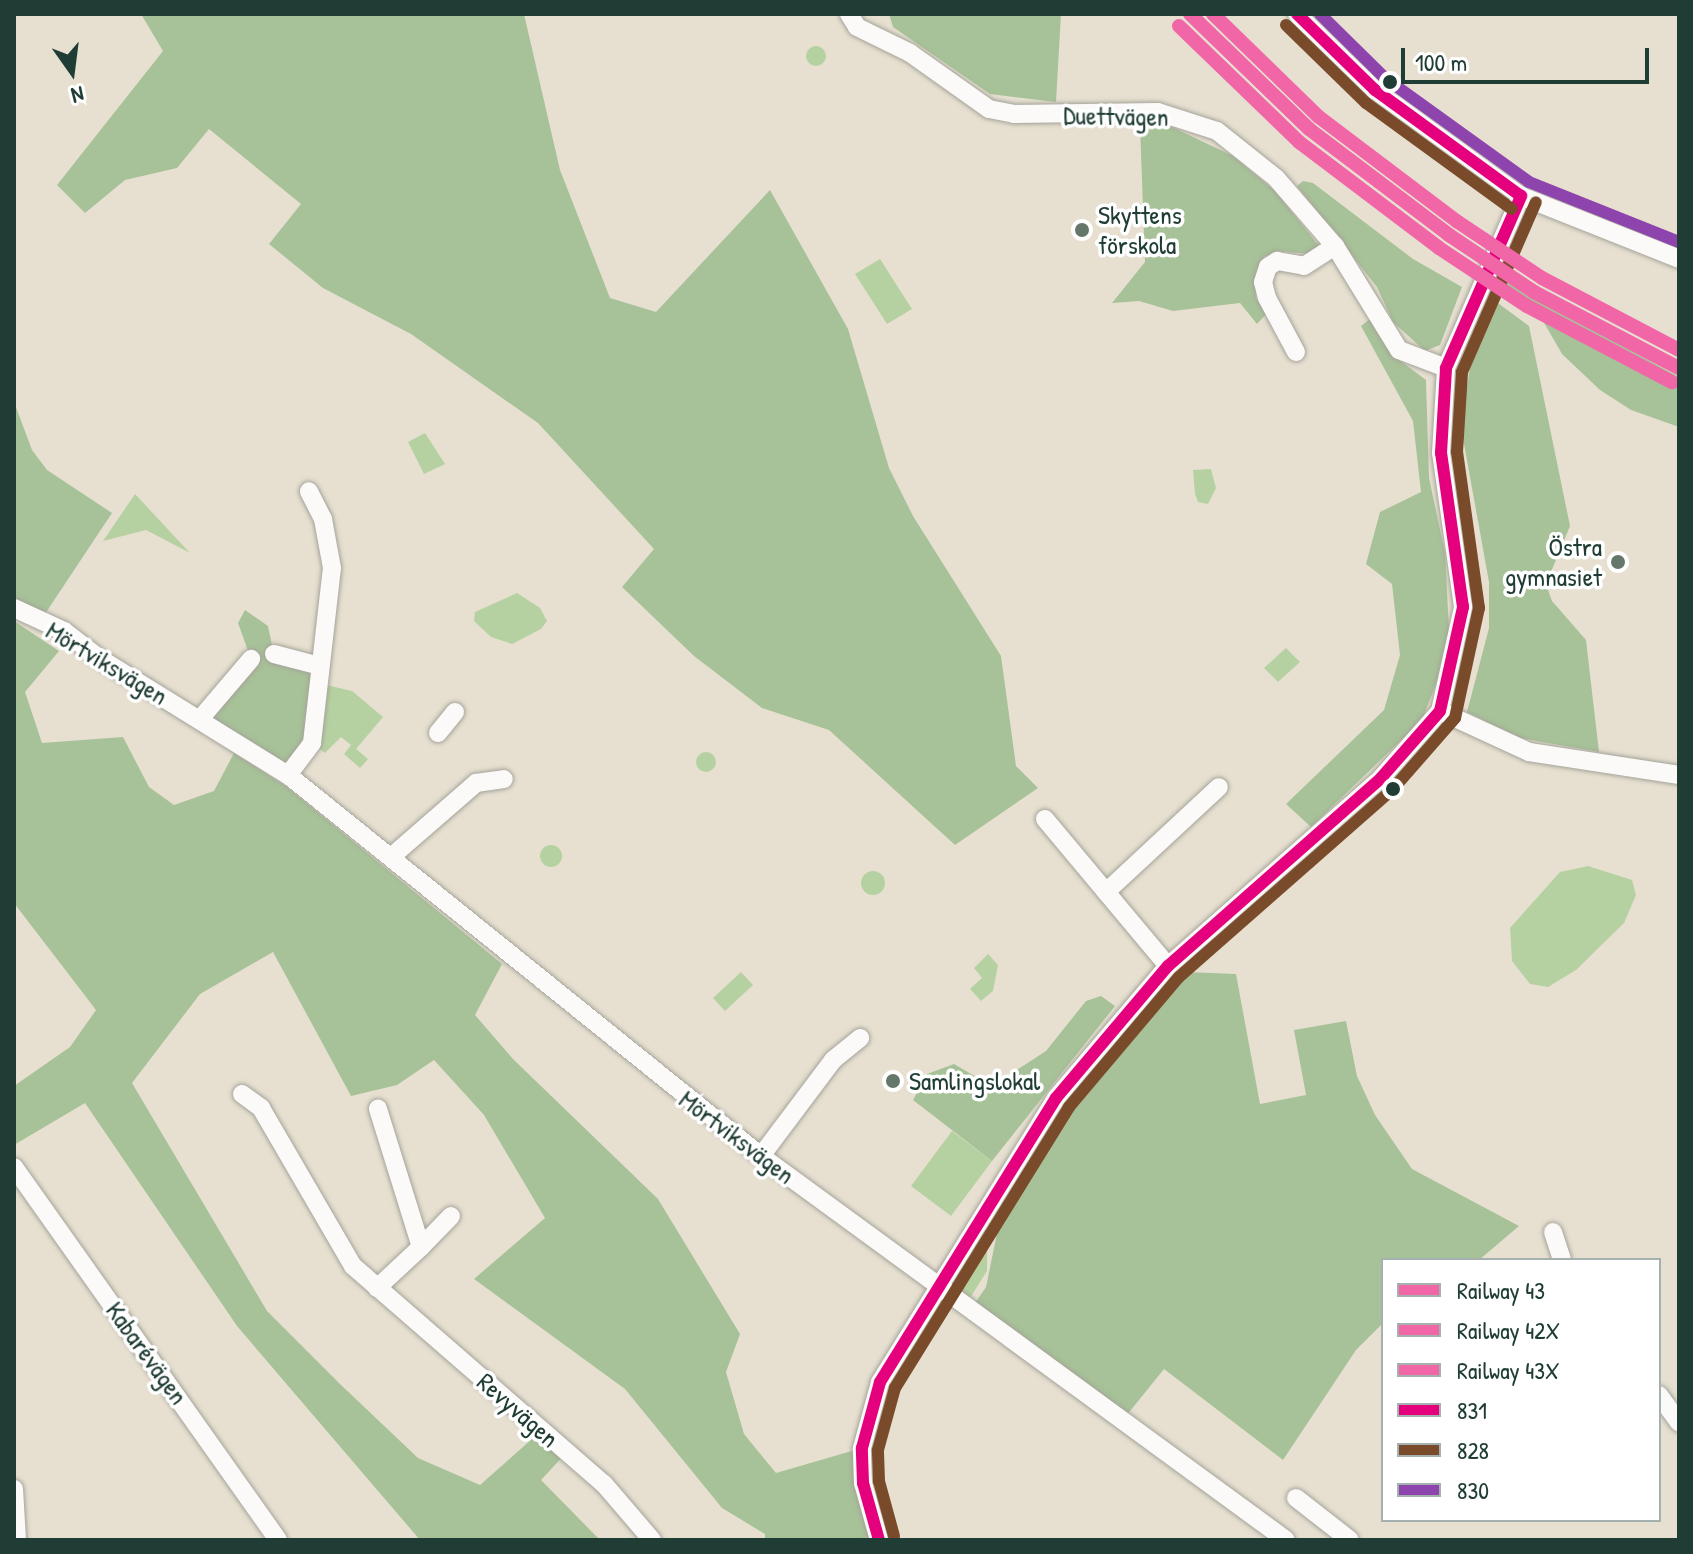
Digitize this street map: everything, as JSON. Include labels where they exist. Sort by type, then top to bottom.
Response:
[{"type":"street","name":"Duettvägen","points":[[849,14],[857,27],[910,53],[989,109],[1014,114],[1158,112],[1217,131],[1276,178],[1335,246],[1399,350],[1446,368]]},
{"type":"street","points":[[1297,14],[1375,90],[1521,196],[1679,259]]},
{"type":"street","points":[[879,1540],[863,1483],[862,1448],[868,1415],[880,1382],[1056,1098],[1168,966],[1320,835],[1414,747],[1440,711],[1463,607],[1441,453],[1446,368],[1521,196]]},
{"type":"street","points":[[1296,352],[1267,298],[1263,282],[1268,267],[1277,261],[1304,266],[1335,246]]},
{"type":"street","points":[[288,775],[312,743],[332,568],[323,519],[309,491]]},
{"type":"street","name":"Mörtviksvägen","points":[[14,608],[64,631],[288,775],[761,1156],[937,1288],[1286,1540]]},
{"type":"street","points":[[274,654],[320,666]]},
{"type":"street","points":[[200,719],[251,659]]},
{"type":"street","points":[[1440,711],[1529,752],[1679,775]]},
{"type":"street","points":[[438,733],[455,712]]},
{"type":"street","points":[[391,857],[476,783],[504,779]]},
{"type":"street","points":[[1106,892],[1219,787]]},
{"type":"street","points":[[1045,819],[1168,966]]},
{"type":"street","points":[[761,1156],[833,1060],[860,1038]]},
{"type":"street","name":"Revyvägen","points":[[242,1094],[261,1108],[353,1266],[604,1484],[652,1540]]},
{"type":"street","points":[[378,1109],[421,1247]]},
{"type":"street","name":"Kabarévägen","points":[[14,1167],[278,1540]]},
{"type":"street","points":[[377,1288],[451,1216]]},
{"type":"street","points":[[1553,1232],[1561,1258]]},
{"type":"street","points":[[1661,1398],[1679,1423]]},
{"type":"street","points":[[14,1489],[17,1540]]},
{"type":"street","points":[[1296,1498],[1350,1540]]},
{"type":"green space","points":[[141,14],[524,14],[560,170],[610,298],[656,312],[770,190],[848,329],[889,468],[913,516],[1001,656],[1016,766],[1038,788],[955,845],[829,730],[762,708],[694,656],[622,587],[654,549],[538,423],[411,334],[323,288],[269,244],[301,204],[209,129],[177,168],[125,180],[85,213],[57,185],[163,51]]},
{"type":"green space","points":[[889,14],[1061,14],[1056,102],[990,94],[893,27]]},
{"type":"green space","points":[[812,46],[820,46],[826,56],[820,66],[812,66],[806,60],[806,52]]},
{"type":"green space","points":[[1140,126],[1172,127],[1233,156],[1275,191],[1319,246],[1310,254],[1277,251],[1264,257],[1255,278],[1256,298],[1267,313],[1257,324],[1240,303],[1173,311],[1139,301],[1112,303],[1145,262]]},
{"type":"green space","points":[[1303,181],[1313,183],[1413,259],[1462,287],[1440,345],[1425,351],[1393,322],[1377,287],[1297,186]]},
{"type":"green space","points":[[880,259],[912,309],[887,324],[855,274]]},
{"type":"green space","points":[[1502,279],[1679,377],[1679,427],[1631,410],[1600,390],[1562,354],[1543,321],[1496,289]]},
{"type":"green space","points":[[1491,298],[1529,326],[1570,526],[1546,584],[1552,601],[1586,640],[1599,752],[1520,738],[1467,712],[1489,628],[1489,582],[1461,427],[1471,360]]},
{"type":"green space","points":[[1370,319],[1394,356],[1426,380],[1429,478],[1445,553],[1449,630],[1444,663],[1422,720],[1311,827],[1286,804],[1384,710],[1400,655],[1392,584],[1366,564],[1380,512],[1421,492],[1413,421],[1361,326]]},
{"type":"green space","points":[[14,402],[32,450],[47,470],[112,513],[39,623],[14,608]]},
{"type":"green space","points":[[425,433],[445,464],[424,474],[408,442]]},
{"type":"green space","points":[[1211,469],[1216,488],[1208,504],[1198,502],[1193,470]]},
{"type":"green space","points":[[135,494],[190,553],[146,530],[103,541]]},
{"type":"green space","points":[[517,593],[540,608],[547,621],[541,629],[512,644],[491,637],[474,621],[475,612]]},
{"type":"green space","points":[[245,610],[268,626],[274,654],[320,666],[312,743],[288,775],[200,719],[251,659],[238,623]]},
{"type":"green space","points":[[14,621],[59,651],[25,692],[42,743],[123,737],[149,787],[174,805],[214,791],[234,753],[287,787],[502,964],[475,1015],[513,1059],[658,1199],[740,1334],[726,1372],[744,1434],[776,1473],[862,1448],[879,1540],[765,1540],[765,1534],[722,1508],[625,1389],[474,1279],[545,1218],[484,1115],[434,1060],[397,1085],[351,1096],[273,952],[200,994],[132,1083],[267,1311],[339,1383],[418,1458],[480,1485],[542,1430],[567,1452],[541,1480],[600,1540],[420,1540],[237,1326],[85,1103],[14,1145],[14,1086],[70,1047],[96,1010],[14,903]]},
{"type":"green space","points":[[1286,648],[1300,662],[1278,682],[1264,668]]},
{"type":"green space","points":[[318,683],[352,691],[383,717],[356,749],[368,759],[360,768],[344,754],[351,745],[341,737],[325,753],[312,743]]},
{"type":"green space","points":[[706,752],[713,755],[716,762],[713,769],[706,772],[699,769],[696,762],[699,755]]},
{"type":"green space","points":[[551,845],[559,848],[562,856],[559,864],[551,867],[543,864],[540,856],[543,848]]},
{"type":"green space","points":[[1588,866],[1632,880],[1636,895],[1624,923],[1576,970],[1548,987],[1530,984],[1512,961],[1510,928],[1560,872]]},
{"type":"green space","points":[[873,871],[884,878],[885,883],[878,894],[873,895],[862,888],[861,883],[868,872]]},
{"type":"green space","points":[[988,954],[998,965],[993,991],[981,1001],[970,989],[982,978],[974,968]]},
{"type":"green space","points":[[741,972],[753,985],[725,1011],[713,998]]},
{"type":"green space","points":[[1186,972],[1236,974],[1260,1104],[1306,1095],[1294,1030],[1346,1021],[1357,1076],[1375,1115],[1412,1169],[1519,1226],[1481,1258],[1381,1258],[1381,1325],[1356,1350],[1283,1460],[1164,1369],[1122,1421],[971,1309],[986,1287],[1001,1214],[1021,1178],[1097,1068]]},
{"type":"green space","points":[[1101,996],[1115,1006],[992,1161],[913,1100],[927,1074],[954,1064],[992,1086],[1046,1051],[1086,1001]]},
{"type":"green space","points":[[952,1131],[992,1161],[951,1216],[911,1186]]},
{"type":"green space","points":[[987,1224],[987,1271],[968,1301],[952,1291]]},
{"type":"rail line","name":"43","points":[[1190,14],[1309,129],[1449,235],[1534,292],[1679,368]]},
{"type":"rail line","name":"43X","points":[[1213,14],[1319,117],[1458,222],[1542,278],[1679,350]]},
{"type":"rail line","name":"42X","points":[[1179,26],[1299,142],[1439,248],[1527,306],[1672,382]]},
{"type":"transit line","name":"831","points":[[1297,14],[1375,90],[1521,196]]},
{"type":"transit line","name":"830","points":[[1320,14],[1385,78],[1529,182],[1679,242]]},
{"type":"transit line","name":"828","points":[[1286,25],[1366,103],[1512,209]]},
{"type":"transit line","name":"831","points":[[879,1540],[863,1483],[862,1448],[880,1382],[1056,1098],[1168,966],[1381,778],[1440,711],[1463,607],[1441,453],[1446,368],[1521,196]]},
{"type":"transit line","name":"828","points":[[894,1536],[879,1481],[878,1450],[895,1388],[1069,1107],[1179,977],[1392,790],[1455,718],[1479,608],[1457,452],[1462,372],[1536,202]]},
{"type":"place","name":"Skyttens förskola","points":[[1082,230]]},
{"type":"place","name":"Östra gymnasiet","points":[[1618,562]]},
{"type":"place","name":"Samlingslokal","points":[[893,1081]]}]
